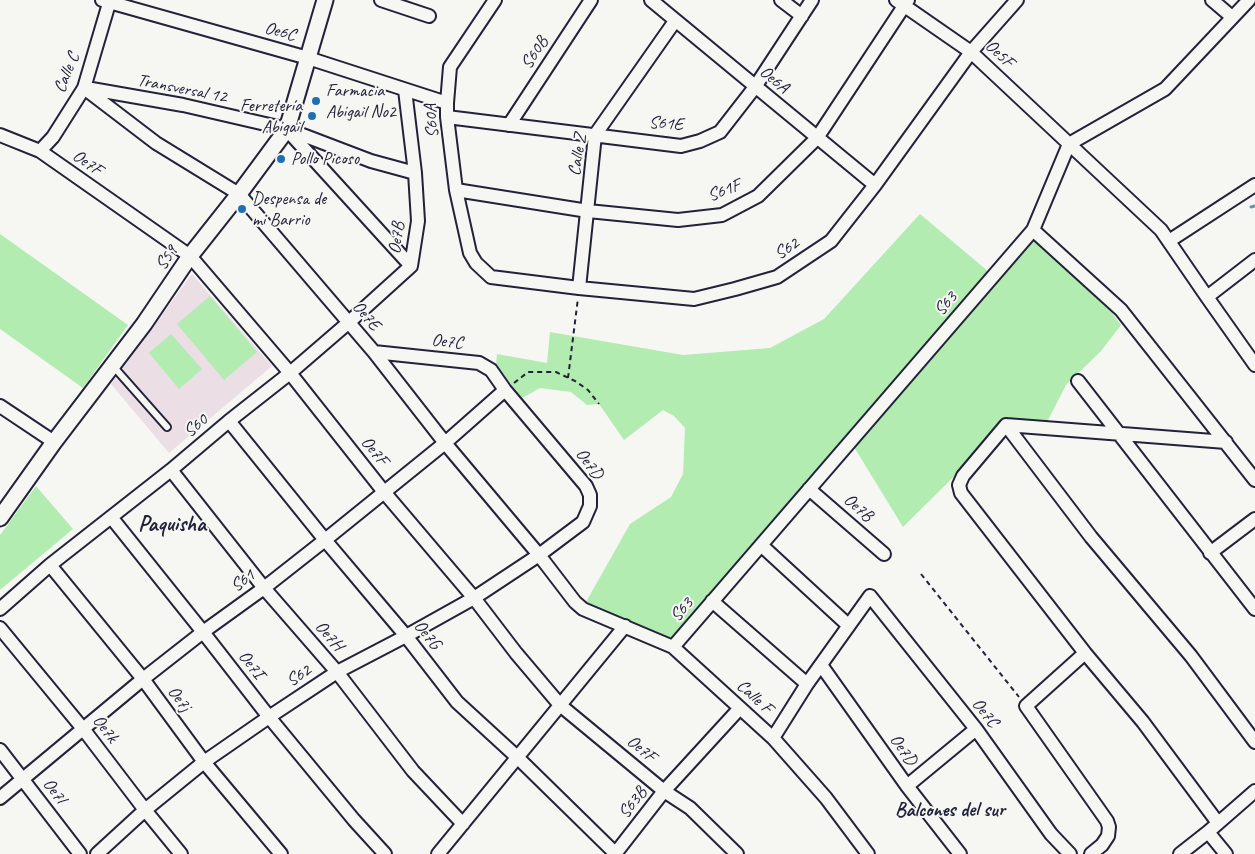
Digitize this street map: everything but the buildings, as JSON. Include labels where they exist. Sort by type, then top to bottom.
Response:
[{"type":"street","name":"S59","points":[[2,513],[144,324],[190,256],[287,129],[325,0]]},
{"type":"street","points":[[381,0],[429,16]]},
{"type":"street","name":"S60A","points":[[470,253],[456,190],[448,116],[447,103],[450,67],[495,0]]},
{"type":"street","name":"S60B","points":[[509,125],[591,0]]},
{"type":"street","name":"Oe6A","points":[[651,0],[875,185]]},
{"type":"street","points":[[781,0],[802,16]]},
{"type":"street","name":"S61E","points":[[448,116],[681,146],[700,141],[720,132],[756,87],[812,0]]},
{"type":"street","name":"S62","points":[[470,253],[476,263],[491,277],[579,288],[694,298],[777,277],[832,241],[971,52],[1017,0]]},
{"type":"street","points":[[1212,0],[1232,17]]},
{"type":"street","points":[[1069,144],[1165,89],[1249,0]]},
{"type":"street","name":"Oe6C","points":[[107,1],[308,58],[447,103]]},
{"type":"street","name":"Calle C","points":[[40,151],[53,137],[84,88],[107,1]]},
{"type":"street","name":"Oe5F","points":[[903,2],[971,52],[1161,230],[1255,365]]},
{"type":"street","name":"S61F","points":[[456,190],[588,211],[678,220],[722,214],[758,196],[817,138],[903,2]]},
{"type":"street","name":"Calle Z","points":[[579,288],[595,135],[675,21]]},
{"type":"street","name":"Transversal 12","points":[[84,88],[182,105],[287,129],[371,161],[415,173]]},
{"type":"street","name":"Oe7E","points":[[84,88],[156,143],[239,194],[374,352],[445,443],[539,555],[575,602],[583,608]]},
{"type":"street","name":"Oe7B","points":[[405,90],[415,173],[418,221],[411,266]]},
{"type":"street","name":"Oe7B","points":[[287,129],[411,266]]},
{"type":"street","name":"Oe7F","points":[[0,135],[40,151],[190,256],[290,373],[384,492],[474,598],[516,653],[560,705],[664,791],[690,808],[737,854]]},
{"type":"street","name":"S63","points":[[673,647],[1033,230],[1069,144]]},
{"type":"street","points":[[1169,241],[1255,185]]},
{"type":"street","points":[[1033,230],[1121,310],[1255,480]]},
{"type":"street","points":[[1207,297],[1255,260]]},
{"type":"street","name":"S60","points":[[0,609],[50,566],[290,373],[411,266]]},
{"type":"street","name":"Oe7C","points":[[374,352],[478,363],[491,370],[505,390]]},
{"type":"street","points":[[1078,381],[1255,610]]},
{"type":"street","name":"S61","points":[[0,798],[143,679],[325,540],[445,443],[505,390]]},
{"type":"street","name":"Oe7D","points":[[505,390],[586,486],[590,495],[590,506],[583,522],[539,555]]},
{"type":"street","points":[[0,406],[54,442]]},
{"type":"street","name":"Oe7G","points":[[229,421],[458,702],[517,757],[615,854]]},
{"type":"street","points":[[1006,425],[1226,442]]},
{"type":"street","points":[[1006,425],[963,476],[959,485],[961,493],[1085,653],[1143,722],[1218,823]]},
{"type":"street","points":[[1006,425],[1091,537],[1191,656],[1255,742]]},
{"type":"street","name":"Oe7H","points":[[171,470],[264,588],[338,672],[413,771],[463,824]]},
{"type":"street","name":"Oe7B","points":[[809,489],[884,554]]},
{"type":"street","name":"Oe7I","points":[[112,517],[268,717],[385,854]]},
{"type":"street","points":[[1210,553],[1255,519]]},
{"type":"street","points":[[761,545],[848,626],[807,684],[773,738]]},
{"type":"street","name":"S62","points":[[97,854],[145,810],[204,762],[268,717],[338,672],[474,598],[539,555]]},
{"type":"street","name":"Oe7j","points":[[50,566],[143,679],[204,762],[281,854]]},
{"type":"street","name":"Oe7C","points":[[848,626],[870,596],[976,729],[1051,834],[1070,854]]},
{"type":"street","points":[[712,601],[807,684]]},
{"type":"street","name":"Calle F","points":[[583,608],[673,647],[773,738],[826,798],[868,854]]},
{"type":"street","points":[[438,854],[625,626]]},
{"type":"street","name":"Oe7k","points":[[0,628],[84,730],[181,854]]},
{"type":"street","points":[[1085,653],[1026,706],[1107,821],[1109,827],[1106,849],[1091,854]]},
{"type":"street","name":"Oe7D","points":[[821,665],[907,786],[960,854]]},
{"type":"street","name":"S63B","points":[[615,854],[664,791],[740,708]]},
{"type":"street","points":[[907,786],[976,729]]},
{"type":"street","name":"Oe7l","points":[[0,750],[80,854]]},
{"type":"street","points":[[1180,854],[1255,791]]},
{"type":"street","points":[[1208,832],[1226,854]]},
{"type":"lane","points":[[112,365],[121,373],[166,427]]},
{"type":"path","points":[[568,378],[579,288]]},
{"type":"path","points":[[505,390],[528,372],[556,372],[588,390],[599,404]]},
{"type":"path","points":[[921,574],[1026,706]]},
{"type":"shaded area","points":[[192,274],[272,366],[169,453],[111,384]]},
{"type":"green space","points":[[920,214],[989,272],[670,639],[586,602],[630,524],[671,497],[683,474],[685,428],[674,416],[663,410],[624,440],[599,404],[587,405],[571,392],[540,388],[522,398],[496,365],[497,354],[547,363],[550,332],[683,355],[770,348],[824,319]]},
{"type":"green space","points":[[0,234],[128,325],[83,388],[0,329]]},
{"type":"green space","points":[[1034,238],[1111,312],[1121,325],[1101,351],[1066,385],[1044,428],[1006,425],[903,527],[854,447]]},
{"type":"green space","points":[[210,296],[257,352],[224,380],[177,324]]},
{"type":"green space","points":[[171,334],[202,369],[179,389],[149,353]]},
{"type":"green space","points":[[36,486],[73,529],[0,590],[0,535]]},
{"type":"waterway","points":[[1251,207],[1255,206]]},
{"type":"place","name":"Farmacia Abigail No2","points":[[316,101]]},
{"type":"place","name":"Ferretería Abigail","points":[[312,116]]},
{"type":"place","name":"Pollo Picoso","points":[[281,159]]},
{"type":"place","name":"Despensa de mi Barrio","points":[[242,209]]},
{"type":"district","name":"Paquisha","points":[[172,525]]},
{"type":"district","name":"Balcones del sur","points":[[950,811]]}]
